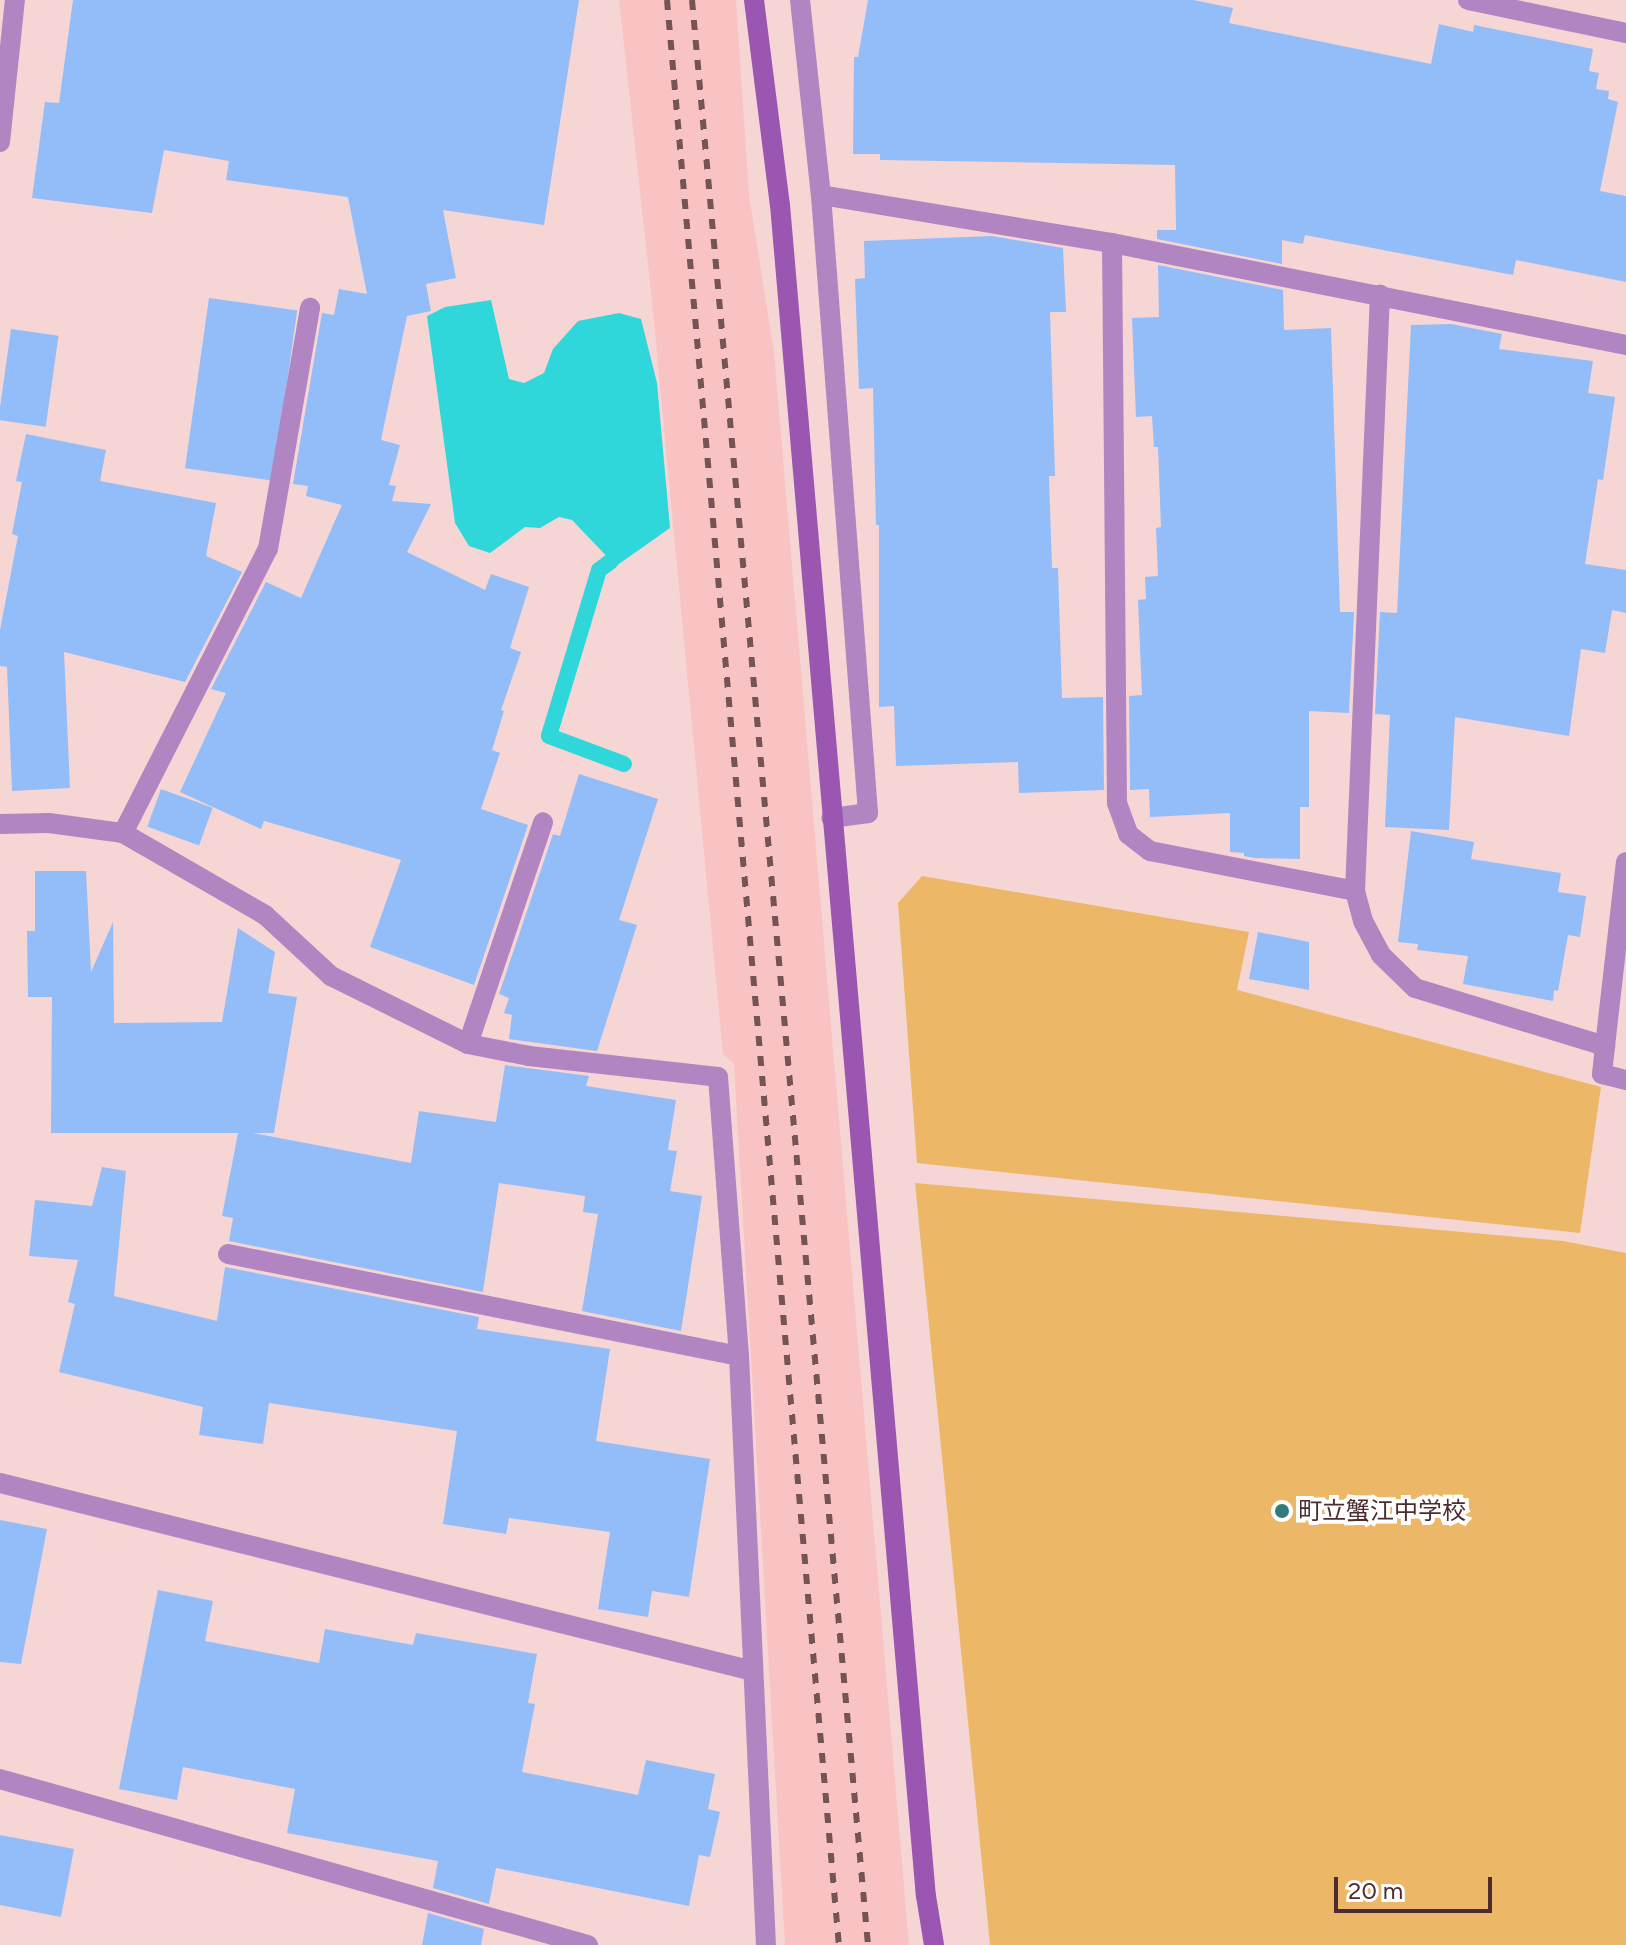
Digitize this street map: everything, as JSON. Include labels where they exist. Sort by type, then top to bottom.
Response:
[{"type":"street","points":[[0,142],[15,0]]},
{"type":"street","points":[[754,0],[780,205],[926,1896],[934,1945]]},
{"type":"street","points":[[800,0],[821,195],[868,813],[831,818]]},
{"type":"street","points":[[1468,0],[1626,33]]},
{"type":"street","points":[[821,195],[1112,243],[1626,345]]},
{"type":"street","points":[[1112,243],[1117,803],[1128,834],[1150,851],[1355,891]]},
{"type":"street","points":[[1380,295],[1355,891],[1363,921],[1381,955],[1415,988],[1605,1046]]},
{"type":"street","points":[[123,833],[268,549],[310,308]]},
{"type":"street","points":[[468,1044],[543,822]]},
{"type":"street","points":[[0,824],[49,823],[123,833],[265,915],[331,976],[468,1044],[529,1056],[718,1077],[739,1356],[766,1945]]},
{"type":"street","points":[[1626,862],[1602,1074],[1626,1080]]},
{"type":"street","points":[[228,1254],[739,1356]]},
{"type":"street","points":[[0,1483],[753,1671]]},
{"type":"street","points":[[0,1779],[588,1945]]},
{"type":"shaded area","points":[[619,0],[736,0],[749,195],[774,352],[909,1945],[785,1945],[734,1064],[723,1054],[652,301]]},
{"type":"shaded area","points":[[922,876],[1249,932],[1237,990],[1601,1087],[1580,1233],[917,1163],[898,903]]},
{"type":"shaded area","name":"町立蟹江中学校","points":[[915,1183],[1563,1241],[1626,1253],[1626,1945],[990,1945]]},
{"type":"water","points":[[491,300],[509,379],[524,383],[544,373],[553,349],[578,321],[619,313],[641,319],[657,383],[670,528],[616,566],[572,520],[559,517],[540,528],[525,527],[490,553],[469,546],[455,523],[427,316],[445,307]]},
{"type":"building","points":[[73,0],[579,0],[544,225],[443,210],[456,278],[426,284],[431,311],[407,316],[381,440],[400,445],[389,485],[396,486],[392,501],[431,504],[407,552],[485,590],[491,574],[529,587],[510,648],[521,652],[501,710],[504,711],[492,750],[500,753],[481,809],[528,825],[474,985],[370,947],[401,860],[264,821],[261,829],[180,792],[226,693],[211,689],[266,582],[301,598],[342,505],[306,496],[308,486],[293,484],[322,313],[334,315],[339,289],[367,294],[348,197],[226,180],[229,161],[164,150],[152,213],[32,198],[45,102],[59,103]]},
{"type":"building","points":[[868,0],[1193,0],[1233,8],[1229,23],[1431,64],[1439,24],[1473,32],[1474,25],[1593,49],[1589,71],[1599,73],[1596,89],[1609,91],[1608,99],[1618,102],[1600,191],[1626,196],[1626,282],[1516,260],[1513,275],[1305,235],[1303,244],[1282,240],[1282,264],[1157,239],[1157,230],[1176,230],[1175,165],[880,160],[880,154],[853,154],[854,57],[858,57]]},
{"type":"building","points":[[992,236],[1063,248],[1066,312],[1050,312],[1055,476],[1049,476],[1052,568],[1058,568],[1062,698],[1103,697],[1104,790],[1019,793],[1018,762],[896,766],[894,706],[879,707],[879,525],[876,525],[873,388],[859,389],[855,279],[865,278],[864,241]]},
{"type":"building","points":[[1158,265],[1283,290],[1284,330],[1331,328],[1340,612],[1354,612],[1349,713],[1309,711],[1309,807],[1300,807],[1300,859],[1255,858],[1230,852],[1230,813],[1150,817],[1149,789],[1130,790],[1129,696],[1142,695],[1138,600],[1146,599],[1145,577],[1158,576],[1156,528],[1161,527],[1158,447],[1154,447],[1152,416],[1136,417],[1132,318],[1159,317]]},
{"type":"building","points":[[209,298],[297,310],[273,481],[185,468]]},
{"type":"building","points":[[1451,324],[1502,334],[1499,349],[1593,361],[1588,393],[1615,397],[1603,480],[1598,479],[1585,564],[1626,570],[1626,613],[1612,610],[1605,653],[1581,649],[1569,736],[1455,717],[1449,830],[1385,827],[1390,715],[1375,714],[1380,612],[1397,613],[1411,325]]},
{"type":"building","points":[[11,329],[59,336],[46,427],[0,420]]},
{"type":"building","points":[[26,434],[106,450],[100,481],[216,503],[206,556],[242,572],[185,682],[64,652],[70,788],[12,791],[7,667],[0,666],[0,630],[18,536],[12,534],[22,482],[16,481]]},
{"type":"building","points":[[579,774],[658,799],[619,920],[637,925],[597,1051],[509,1039],[512,1015],[504,1013],[509,998],[499,994],[553,834],[560,836]]},
{"type":"building","points":[[161,789],[213,808],[199,845],[147,827]]},
{"type":"building","points":[[1411,831],[1474,842],[1471,859],[1561,873],[1558,892],[1586,896],[1580,937],[1568,935],[1558,991],[1554,990],[1553,1001],[1463,984],[1468,956],[1417,950],[1418,944],[1398,942]]},
{"type":"building","points":[[35,871],[86,871],[91,972],[113,922],[114,1023],[222,1022],[238,928],[275,952],[268,993],[297,997],[274,1133],[253,1133],[411,1163],[419,1111],[496,1122],[505,1065],[589,1076],[586,1086],[676,1100],[668,1150],[677,1151],[670,1191],[702,1196],[681,1331],[582,1311],[598,1214],[583,1212],[585,1196],[499,1183],[483,1292],[229,1241],[233,1218],[222,1216],[238,1133],[51,1133],[52,997],[28,997],[27,931],[35,931]]},
{"type":"building","points":[[1258,932],[1309,942],[1309,990],[1249,979]]},
{"type":"building","points":[[102,1167],[126,1171],[114,1296],[217,1321],[225,1267],[479,1317],[477,1329],[610,1349],[596,1441],[710,1459],[689,1597],[652,1591],[648,1617],[598,1609],[610,1532],[509,1518],[506,1534],[443,1524],[457,1431],[269,1403],[263,1444],[199,1435],[203,1407],[59,1372],[75,1304],[68,1302],[78,1260],[29,1256],[35,1200],[92,1206]]},
{"type":"building","points":[[0,1520],[47,1529],[21,1664],[0,1662]]},
{"type":"building","points":[[158,1590],[213,1601],[205,1641],[319,1663],[325,1629],[413,1645],[416,1633],[537,1654],[528,1703],[535,1704],[522,1772],[638,1795],[646,1760],[715,1774],[708,1809],[720,1812],[710,1857],[699,1855],[689,1906],[496,1868],[489,1904],[433,1888],[438,1861],[287,1833],[295,1789],[183,1767],[177,1800],[119,1789]]},
{"type":"building","points":[[0,1835],[74,1849],[61,1917],[0,1905]]},
{"type":"building","points":[[428,1913],[484,1929],[481,1945],[422,1945]]},
{"type":"waterway","points":[[611,561],[599,570],[549,736],[624,764]]},
{"type":"railway","points":[[667,0],[839,1945]]},
{"type":"railway","points":[[692,0],[868,1945]]},
{"type":"place","name":"町立蟹江中学校","points":[[1282,1511]]}]
